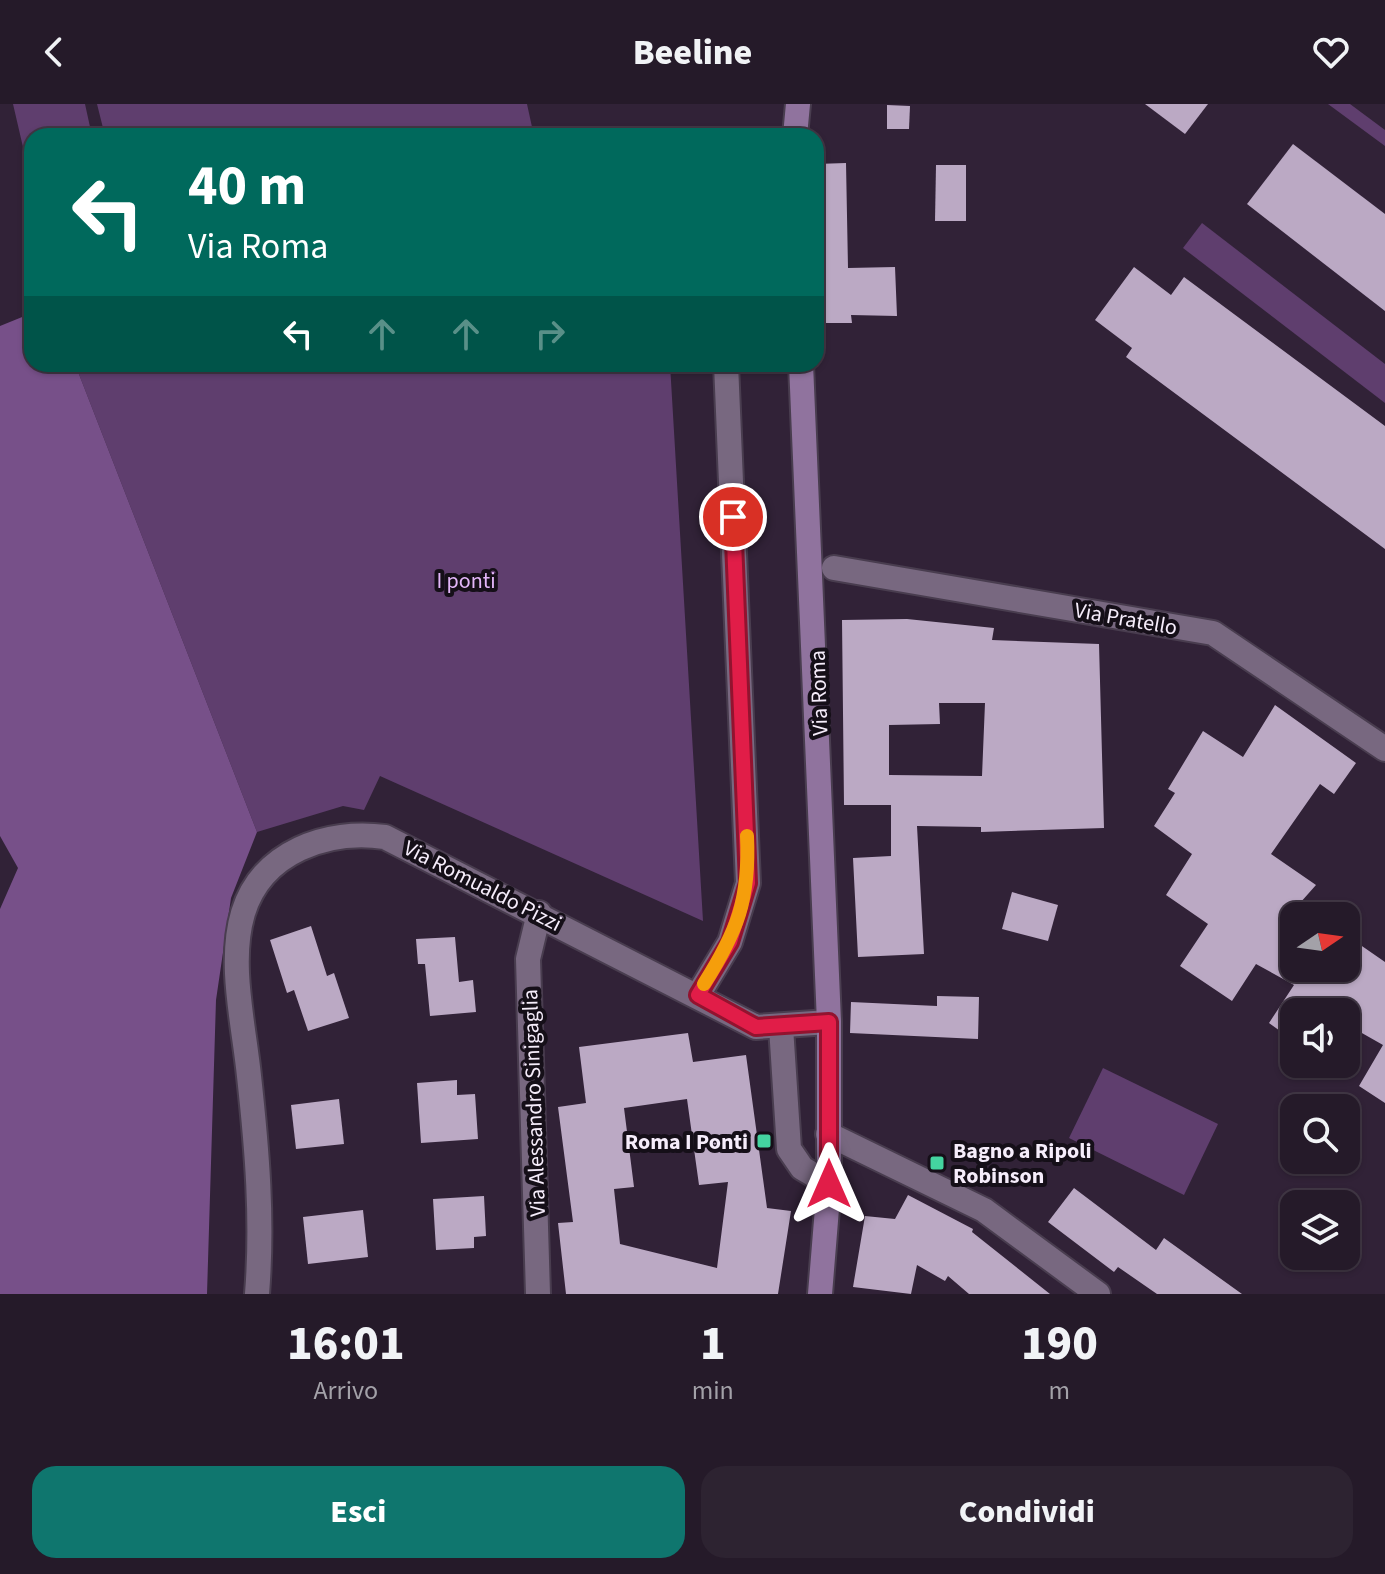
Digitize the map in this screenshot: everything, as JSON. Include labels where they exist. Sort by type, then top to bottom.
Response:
[{"type":"street","points":[[796,128],[798,104]]},
{"type":"street","points":[[698,995],[730,942],[748,883],[726,372]]},
{"type":"street","name":"Via Roma","points":[[801,372],[829,1022],[829,1184],[820,1294]]},
{"type":"street","name":"Via Pratello","points":[[834,568],[1213,633],[1385,749]]},
{"type":"street","name":"Via Romualdo Pizzi","points":[[257,1294],[261,1183],[238,969],[241,922],[255,889],[286,856],[310,842],[363,834],[401,843],[756,1027],[781,1027]]},
{"type":"street","name":"Via Alessandro Sinigaglia","points":[[538,1294],[528,959],[539,913]]},
{"type":"street","points":[[829,1022],[781,1027],[789,1149],[802,1168],[829,1184]]},
{"type":"street","points":[[828,1134],[984,1210],[1098,1294]]},
{"type":"green space","points":[[13,104],[85,104],[90,128],[24,128],[24,151]]},
{"type":"green space","points":[[97,104],[527,104],[532,127],[528,128],[103,128]]},
{"type":"green space","points":[[1328,104],[1350,104],[1385,130],[1385,146]]},
{"type":"green space","points":[[1202,223],[1385,364],[1385,403],[1183,248]]},
{"type":"green space","name":"I ponti","points":[[78,372],[670,372],[703,921],[380,776],[364,810],[343,806],[257,832]]},
{"type":"green space","points":[[1103,1068],[1218,1124],[1184,1195],[1069,1138]]},
{"type":"shaded area","points":[[24,316],[24,372],[78,372],[257,832],[231,898],[216,1000],[207,1294],[0,1294],[0,909],[18,868],[0,836],[0,326]]},
{"type":"building","points":[[1145,104],[1208,104],[1185,134]]},
{"type":"building","points":[[887,105],[910,106],[909,129],[887,129]]},
{"type":"building","points":[[1293,144],[1385,214],[1385,311],[1247,204]]},
{"type":"building","points":[[846,163],[848,268],[895,267],[897,316],[851,315],[852,323],[824,323],[824,164]]},
{"type":"building","points":[[936,165],[966,165],[966,221],[935,221]]},
{"type":"building","points":[[1134,267],[1171,295],[1184,277],[1385,426],[1385,549],[1126,357],[1132,348],[1095,320]]},
{"type":"building","points":[[907,619],[994,628],[992,640],[1099,644],[1104,828],[981,832],[981,827],[917,826],[924,954],[858,957],[853,858],[891,856],[891,805],[844,805],[842,620]],"holes":[[[939,703],[985,703],[982,776],[889,775],[889,725],[940,724]]]},
{"type":"building","points":[[1275,705],[1356,763],[1334,794],[1320,784],[1271,854],[1316,885],[1301,902],[1280,902],[1280,977],[1256,964],[1232,1001],[1180,966],[1208,924],[1166,895],[1192,854],[1154,826],[1175,793],[1168,789],[1203,731],[1243,757]]},
{"type":"building","points":[[1012,892],[1058,905],[1048,941],[1002,929]]},
{"type":"building","points":[[311,926],[327,976],[334,973],[349,1018],[308,1031],[294,990],[287,993],[270,940]]},
{"type":"building","points":[[455,937],[459,982],[473,980],[476,1012],[430,1016],[425,964],[418,964],[416,939]]},
{"type":"building","points":[[1360,945],[1385,962],[1385,1103],[1359,1086],[1383,1045],[1360,1032],[1360,998],[1285,998],[1294,985],[1289,982],[1360,982]]},
{"type":"building","points":[[937,996],[979,997],[978,1039],[850,1033],[851,1002],[937,1006]]},
{"type":"building","points":[[1280,1006],[1280,1031],[1269,1023]]},
{"type":"building","points":[[688,1033],[693,1062],[746,1055],[767,1208],[791,1211],[778,1294],[566,1294],[558,1223],[573,1222],[558,1107],[586,1103],[579,1047]],"holes":[[[687,1099],[699,1185],[728,1182],[717,1268],[620,1244],[614,1189],[634,1187],[624,1108]]]},
{"type":"building","points":[[457,1080],[457,1095],[475,1094],[478,1139],[421,1143],[417,1083]]},
{"type":"building","points":[[339,1099],[344,1144],[296,1149],[291,1105]]},
{"type":"building","points":[[1074,1188],[1156,1250],[1164,1238],[1242,1294],[1157,1294],[1118,1267],[1114,1272],[1048,1222]]},
{"type":"building","points":[[908,1195],[973,1229],[972,1232],[1050,1294],[969,1294],[948,1276],[945,1281],[917,1265],[911,1294],[853,1287],[865,1216],[895,1219]]},
{"type":"building","points":[[484,1196],[486,1236],[474,1237],[474,1248],[436,1250],[433,1199]]},
{"type":"building","points":[[363,1210],[368,1257],[308,1264],[303,1217]]},
{"type":"slow traffic","points":[[704,984],[730,942],[741,914],[748,883],[747,836]]},
{"type":"place","name":"Roma I Ponti","points":[[764,1141]]},
{"type":"place","name":"Bagno a Ripoli Robinson","points":[[937,1163]]},
{"type":"route","points":[[733,517],[748,883],[730,942],[698,995],[756,1027],[829,1022],[829,1184]]}]
